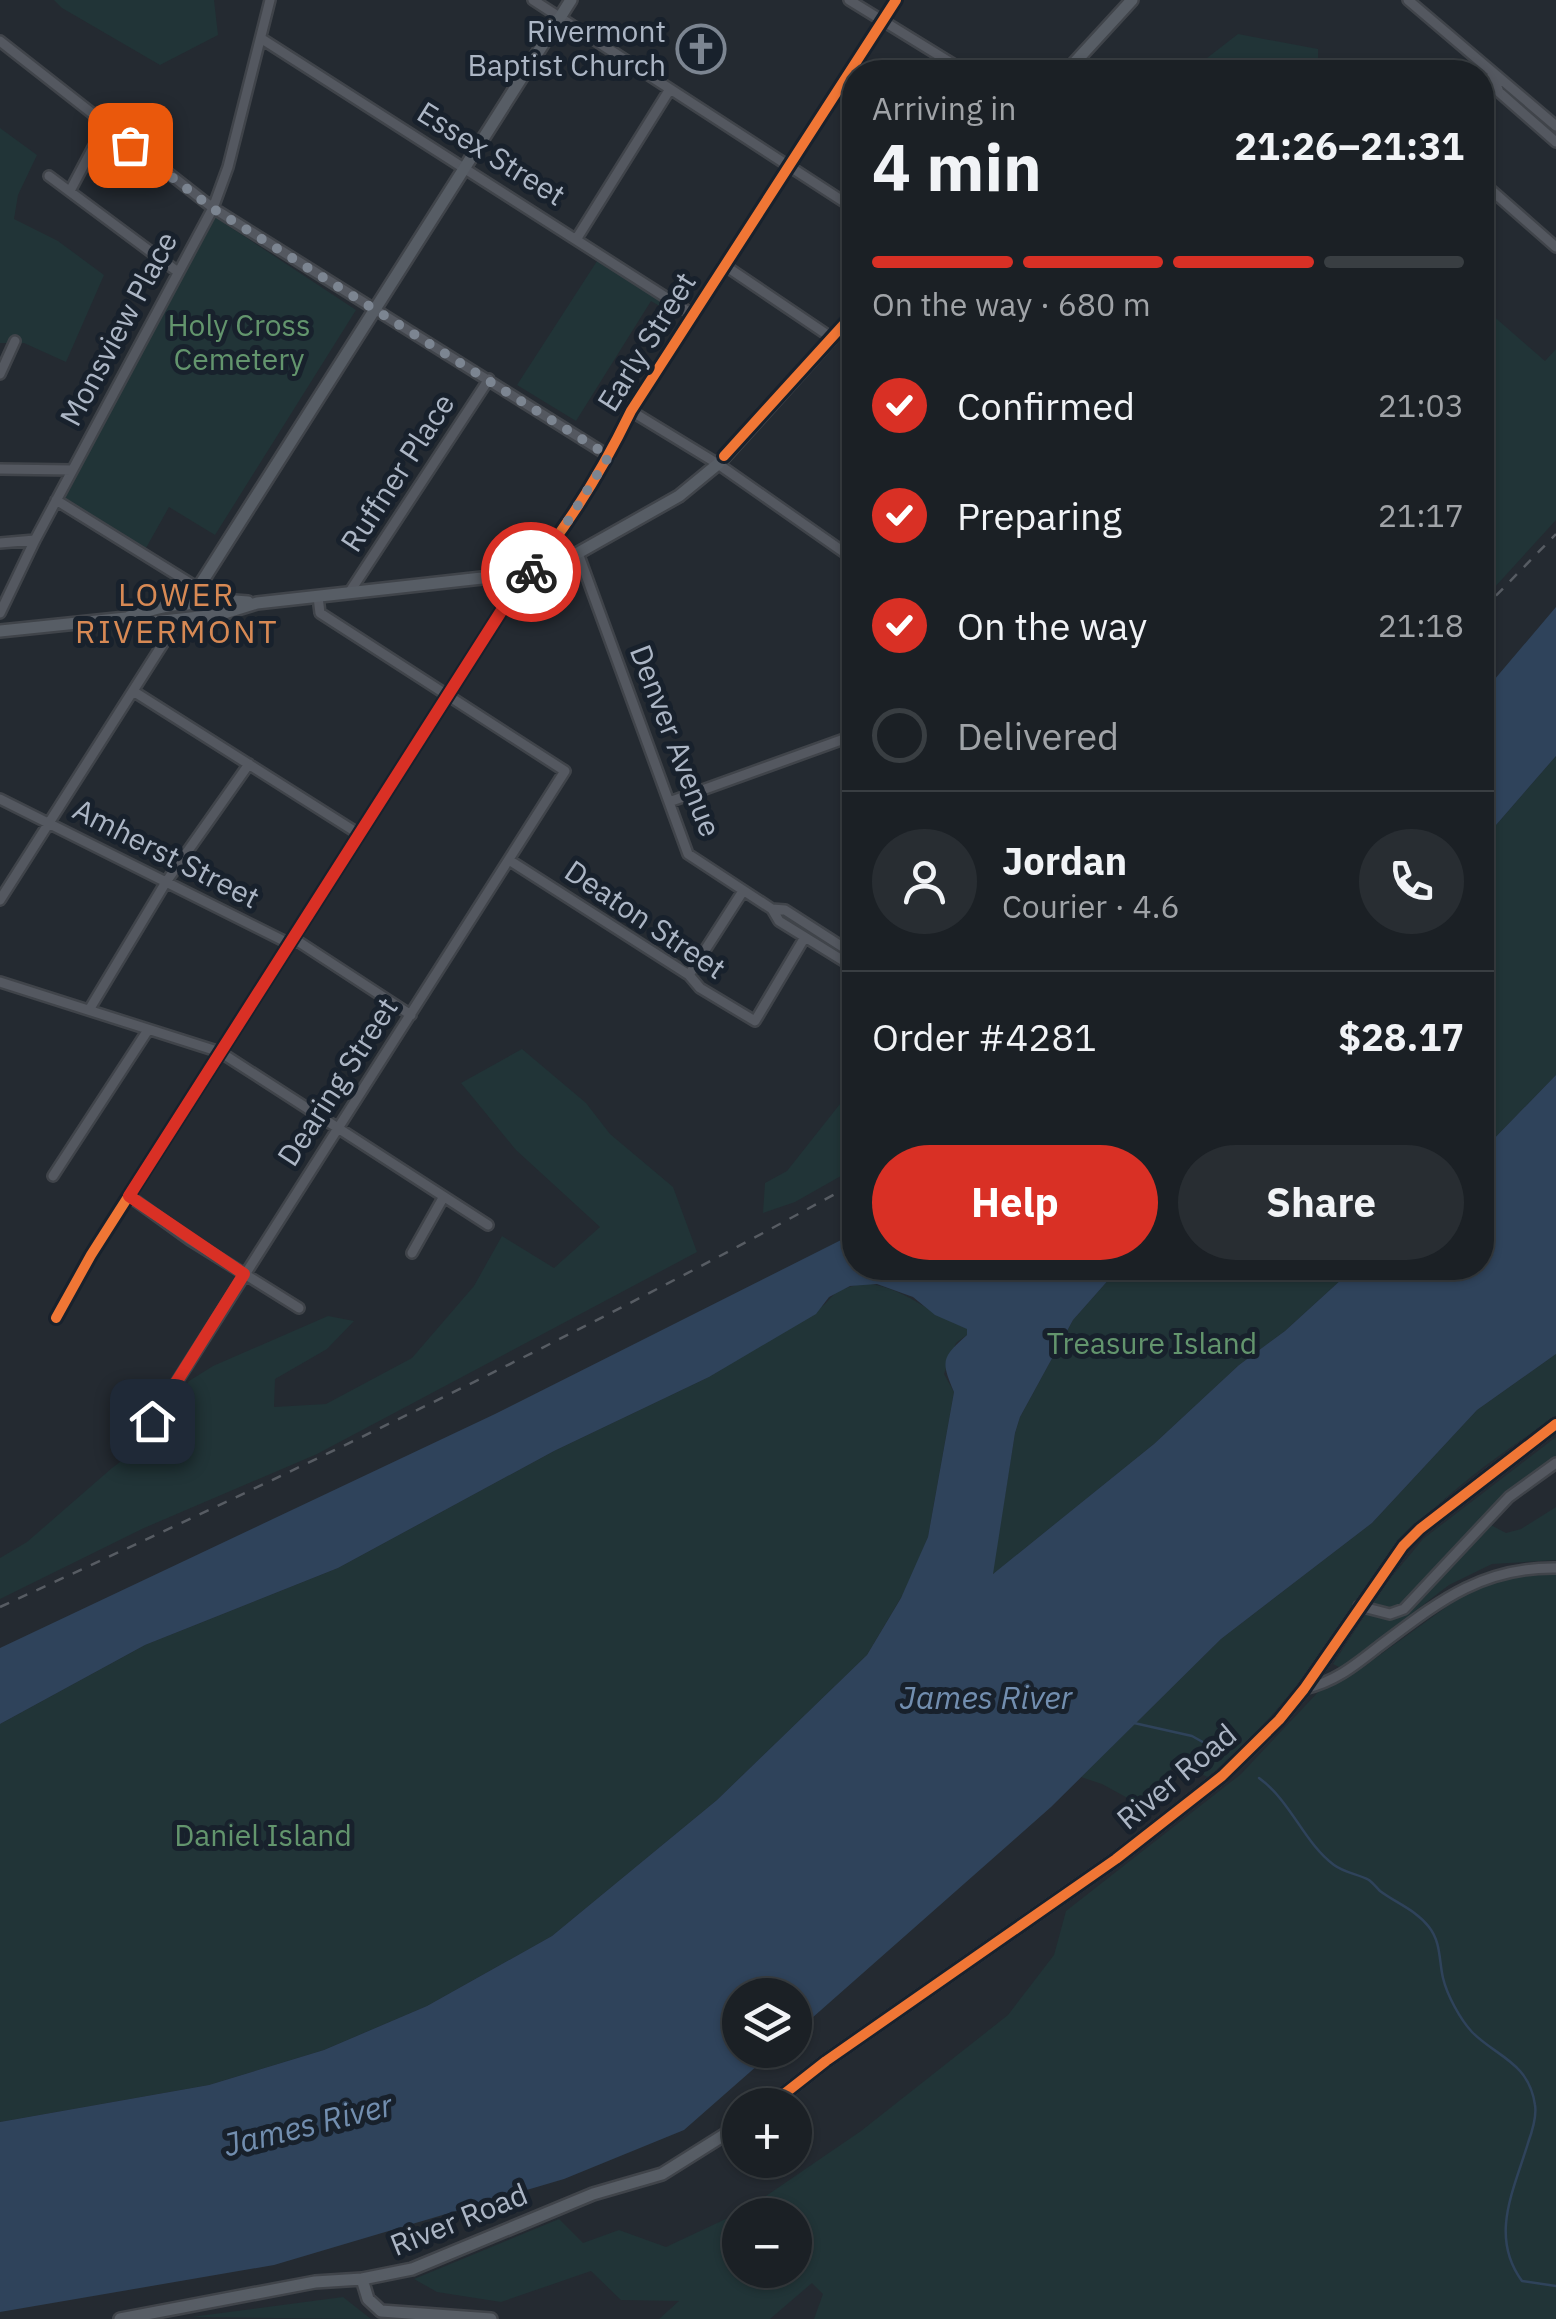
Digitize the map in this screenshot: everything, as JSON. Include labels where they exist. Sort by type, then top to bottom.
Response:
[{"type":"street","name":"Monsview Place","points":[[0,613],[212,208],[228,168],[270,0]]},
{"type":"street","points":[[533,0],[842,200]]},
{"type":"street","points":[[188,604],[571,0]]},
{"type":"street","points":[[849,0],[946,60]]},
{"type":"street","name":"Early Street","points":[[857,60],[896,0]]},
{"type":"street","points":[[1077,60],[1132,0]]},
{"type":"street","points":[[1408,0],[1476,60]]},
{"type":"street","name":"Essex Street","points":[[262,38],[692,314]]},
{"type":"street","points":[[0,40],[212,208],[609,456]]},
{"type":"street","points":[[1494,75],[1556,126]]},
{"type":"street","points":[[1494,79],[1499,92],[1556,142]]},
{"type":"street","name":"Early Street","points":[[56,1318],[220,1052],[516,588],[554,543],[609,456],[631,411],[842,83]]},
{"type":"street","points":[[577,238],[670,89]]},
{"type":"street","points":[[70,191],[105,125]]},
{"type":"street","points":[[49,176],[178,272]]},
{"type":"street","points":[[1494,193],[1556,247]]},
{"type":"street","points":[[724,265],[832,338]]},
{"type":"street","points":[[0,632],[126,618],[153,608],[188,604],[225,600],[251,603],[482,578],[534,568],[578,553],[679,496],[718,464],[842,327]]},
{"type":"street","points":[[0,374],[14,341]]},
{"type":"street","name":"Ruffner Place","points":[[349,593],[489,379]]},
{"type":"street","points":[[631,411],[718,464],[842,551]]},
{"type":"street","points":[[0,470],[72,470]]},
{"type":"street","points":[[56,500],[198,588]]},
{"type":"street","points":[[0,543],[35,540]]},
{"type":"street","name":"Denver Avenue","points":[[578,553],[688,854],[842,960]]},
{"type":"street","points":[[318,597],[320,613],[448,695]]},
{"type":"street","points":[[126,618],[178,620],[218,615],[251,603]]},
{"type":"street","points":[[0,900],[178,620]]},
{"type":"street","points":[[133,691],[359,834]]},
{"type":"street","name":"Dearing Street","points":[[152,1421],[565,770],[448,695]]},
{"type":"street","points":[[669,802],[842,740]]},
{"type":"street","points":[[89,1010],[166,882],[249,764]]},
{"type":"street","name":"Amherst Street","points":[[0,799],[166,882],[299,942],[411,1014]]},
{"type":"street","name":"Deaton Street","points":[[509,860],[689,974],[700,988],[754,1021],[805,936]]},
{"type":"street","points":[[689,974],[743,891]]},
{"type":"street","name":"Denver Avenue","points":[[772,909],[785,910],[842,947]]},
{"type":"street","points":[[0,982],[220,1052],[488,1226]]},
{"type":"street","points":[[53,1176],[148,1030]]},
{"type":"street","points":[[129,1196],[299,1308]]},
{"type":"street","points":[[412,1253],[443,1198]]},
{"type":"street","name":"River Road","points":[[792,2088],[1172,1816],[1252,1748],[1304,1689],[1388,1565],[1420,1529],[1556,1424]]},
{"type":"street","points":[[1359,1606],[1390,1614],[1404,1609],[1509,1497],[1556,1463]]},
{"type":"street","points":[[1304,1689],[1345,1674],[1469,1584],[1503,1573],[1556,1568]]},
{"type":"street","name":"River Road","points":[[120,2319],[315,2282],[362,2279],[412,2269],[593,2194],[662,2174],[722,2136]]},
{"type":"street","points":[[362,2279],[368,2299],[381,2311],[491,2319]]},
{"type":"green space","points":[[54,0],[214,0],[218,35],[160,65]]},
{"type":"green space","points":[[1238,34],[1318,49],[1318,60],[1204,60]]},
{"type":"green space","points":[[0,128],[37,155],[18,195],[14,219],[58,241],[104,275],[66,362],[24,343],[0,343]]},
{"type":"green space","name":"Holy Cross Cemetery","points":[[212,215],[356,310],[215,535],[169,507],[146,548],[65,498]]},
{"type":"green space","points":[[599,258],[680,311],[677,316],[651,301],[576,421],[517,385]]},
{"type":"green space","points":[[1494,317],[1545,361],[1556,349],[1556,520],[1494,588]]},
{"type":"green space","points":[[1556,756],[1556,1075],[1494,1139],[1494,827]]},
{"type":"green space","points":[[522,1049],[586,1103],[610,1134],[673,1187],[697,1252],[317,1454],[144,1528],[0,1599],[0,1558],[27,1542],[156,1435],[189,1381],[213,1366],[328,1316],[354,1321],[327,1349],[275,1379],[274,1407],[326,1404],[412,1358],[474,1286],[502,1236],[554,1268],[600,1227],[516,1150],[461,1083]]},
{"type":"green space","points":[[842,1101],[842,1175],[795,1202],[763,1213],[765,1183],[787,1171]]},
{"type":"green space","name":"Treasure Island","points":[[1108,1280],[1341,1280],[1285,1331],[1239,1365],[1154,1444],[992,1575],[1020,1417],[1073,1320]]},
{"type":"green space","name":"Daniel Island","points":[[862,1283],[891,1289],[967,1328],[967,1335],[956,1343],[944,1374],[954,1392],[928,1537],[909,1584],[867,1655],[717,1800],[552,1936],[427,2006],[324,2050],[209,2085],[0,2122],[0,1724],[145,1645],[338,1568],[554,1451],[709,1377],[824,1305],[837,1291]]},
{"type":"green space","points":[[1556,1354],[1556,1417],[1462,1484],[1420,1522],[1376,1572],[1297,1684],[1228,1760],[1208,1777],[1184,1759],[1176,1763],[1144,1807],[1081,1777],[1221,1639],[1372,1523],[1477,1410]]},
{"type":"green space","points":[[1556,1437],[1556,1468],[1532,1483],[1489,1524],[1506,1533],[1521,1529],[1556,1507],[1556,1560],[1492,1564],[1449,1585],[1341,1668],[1333,1664],[1384,1586],[1423,1539]]},
{"type":"green space","points":[[1556,1573],[1556,2319],[814,2319],[823,2294],[812,2283],[812,2198],[763,2198],[792,2178],[812,2178],[812,2165],[861,2131],[1008,2015],[1054,1955],[1066,1911],[1241,1774],[1320,1690],[1348,1678],[1471,1589],[1504,1577]]},
{"type":"green space","points":[[559,2219],[583,2243],[619,2230],[666,2247],[722,2221],[722,2288],[806,2288],[770,2319],[659,2319],[679,2301],[621,2300],[591,2271],[501,2302],[437,2292],[414,2279]]},
{"type":"green space","points":[[343,2297],[371,2319],[191,2317]]},
{"type":"water","points":[[1556,607],[1556,756],[1494,827],[1494,680]]},
{"type":"water","name":"James River","points":[[1556,1075],[1556,1354],[1477,1410],[1372,1523],[1221,1639],[1051,1807],[812,2018],[812,1978],[722,1978],[722,2068],[755,2068],[732,2088],[722,2088],[722,2097],[684,2130],[564,2179],[274,2265],[0,2312],[0,2122],[209,2085],[324,2050],[427,2006],[552,1936],[717,1800],[867,1655],[901,1598],[928,1537],[954,1392],[946,1360],[967,1335],[967,1329],[935,1315],[913,1297],[877,1284],[850,1286],[829,1297],[816,1314],[709,1377],[554,1451],[338,1568],[145,1645],[0,1724],[0,1648],[495,1414],[842,1240],[842,1280],[1108,1280],[1073,1320],[1020,1417],[993,1574],[1154,1444],[1239,1365],[1285,1331],[1341,1280],[1494,1280],[1494,1139]]},
{"type":"waterway","points":[[1134,1723],[1192,1736],[1217,1750]]},
{"type":"waterway","points":[[1259,1778],[1280,1798],[1323,1856],[1338,1868],[1369,1880],[1424,1921],[1436,1939],[1445,1985],[1463,2020],[1526,2079],[1535,2114],[1507,2213],[1507,2247],[1522,2281],[1556,2286]]},
{"type":"railway","points":[[1494,598],[1556,534]]},
{"type":"railway","points":[[0,1607],[432,1403],[842,1190]]},
{"type":"cycle path","points":[[857,60],[896,0]]},
{"type":"cycle path","points":[[56,1318],[91,1255],[516,588],[580,504],[631,411],[842,84]]},
{"type":"cycle path","points":[[724,456],[842,326]]},
{"type":"cycle path","points":[[792,2088],[1116,1859],[1222,1776],[1279,1720],[1304,1689],[1403,1546],[1556,1424]]},
{"type":"way so far","points":[[130,145],[212,208],[609,456],[531,572]]},
{"type":"place","name":"Rivermont Baptist Church","points":[[701,49]]},
{"type":"district","name":"LOWER RIVERMONT","points":[[177,614]]},
{"type":"route","points":[[152,1421],[244,1274],[129,1196],[516,588],[531,572]]}]
